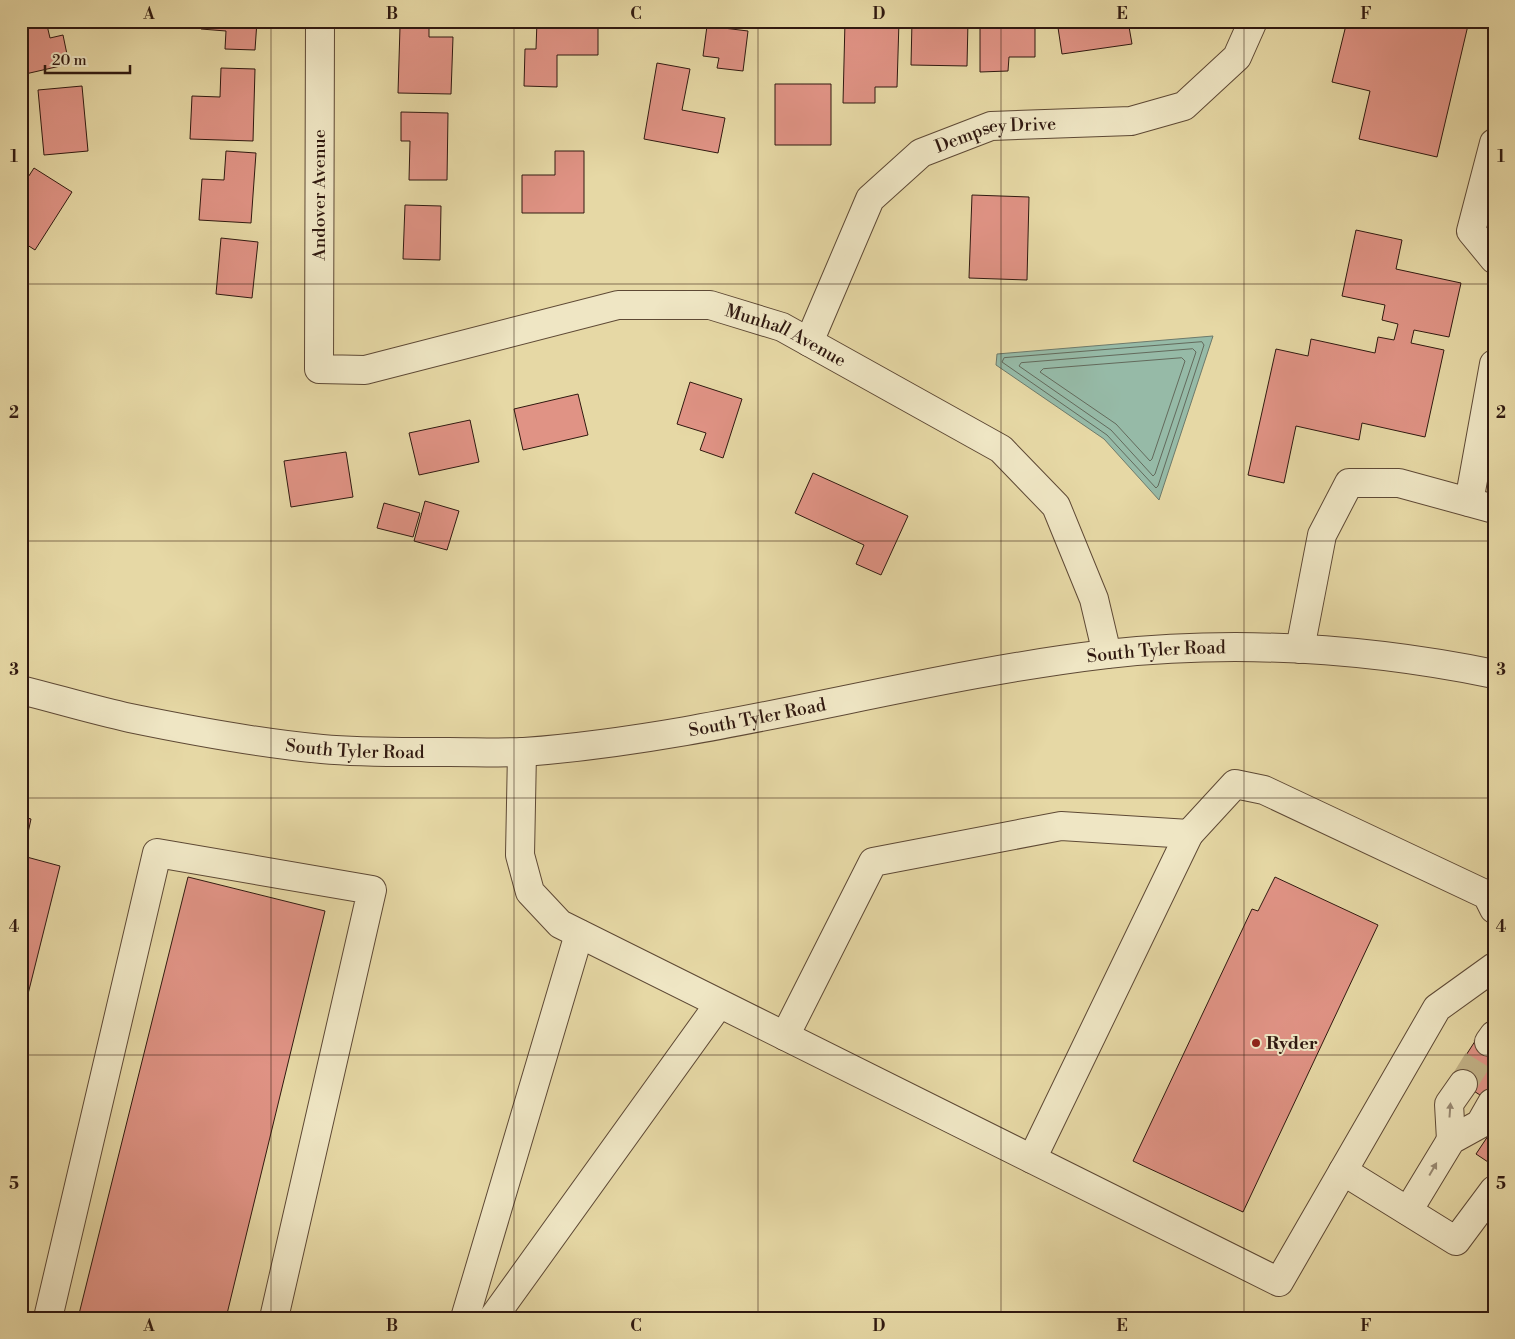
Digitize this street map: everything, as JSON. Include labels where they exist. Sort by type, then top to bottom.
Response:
[{"type":"street","name":"Andover Avenue","points":[[319,369],[320,21]]},
{"type":"street","name":"Dempsey Drive","points":[[809,342],[870,199],[921,153],[991,126],[1131,121],[1184,106],[1237,57],[1253,21]]},
{"type":"street","points":[[1494,143],[1471,231],[1494,259]]},
{"type":"street","name":"Munhall Avenue","points":[[319,369],[366,370],[618,305],[710,305],[782,327],[1001,449],[1056,506],[1094,598],[1107,654]]},
{"type":"street","points":[[1300,649],[1322,535],[1350,482],[1399,483],[1481,505],[1494,364]]},
{"type":"street","name":"South Tyler Road","points":[[21,690],[127,717],[227,736],[324,749],[522,752],[673,733],[983,673],[1107,654],[1196,648],[1300,649],[1392,656],[1494,674]]},
{"type":"street","points":[[522,752],[520,855],[530,892],[560,924],[1279,1282],[1437,1008],[1494,967]]},
{"type":"street","points":[[1032,1159],[1189,834],[1235,784],[1264,790],[1487,895],[1494,909]]},
{"type":"street","points":[[785,1036],[873,862],[1061,826],[1189,834]]},
{"type":"street","points":[[48,1318],[157,853],[372,890],[274,1318]]},
{"type":"street","points":[[465,1318],[579,934]]},
{"type":"street","points":[[493,1318],[719,1004]]},
{"type":"street","points":[[1451,1140],[1449,1104],[1463,1084]]},
{"type":"street","points":[[1408,1211],[1451,1140],[1480,1124],[1492,1103]]},
{"type":"street","points":[[1343,1171],[1456,1241],[1494,1190]]},
{"type":"water","points":[[1213,336],[1159,500],[1104,439],[996,365],[997,354]]},
{"type":"building","points":[[21,21],[46,21],[50,38],[63,35],[69,64],[21,75]]},
{"type":"building","points":[[202,21],[257,21],[255,50],[225,49],[226,31],[201,29]]},
{"type":"building","points":[[537,21],[598,21],[598,55],[557,55],[557,87],[524,86],[525,49],[536,49]]},
{"type":"building","points":[[845,21],[899,21],[897,87],[875,87],[875,103],[843,103]]},
{"type":"building","points":[[912,21],[968,21],[967,66],[911,65]]},
{"type":"building","points":[[980,21],[1035,21],[1035,57],[1009,57],[1008,71],[980,72]]},
{"type":"building","points":[[1057,21],[1128,21],[1132,44],[1062,54]]},
{"type":"building","points":[[1347,21],[1469,21],[1437,157],[1359,139],[1370,91],[1332,82]]},
{"type":"building","points":[[707,26],[748,31],[743,71],[717,68],[719,58],[703,56]]},
{"type":"building","points":[[400,27],[429,28],[429,37],[453,37],[451,94],[398,93]]},
{"type":"building","points":[[657,63],[690,69],[682,110],[725,118],[718,153],[644,139]]},
{"type":"building","points":[[221,68],[255,69],[253,141],[190,139],[192,96],[220,97]]},
{"type":"building","points":[[775,84],[831,84],[831,145],[775,145]]},
{"type":"building","points":[[82,86],[88,151],[44,155],[38,90]]},
{"type":"building","points":[[401,112],[448,113],[447,180],[409,180],[410,141],[401,141]]},
{"type":"building","points":[[226,151],[256,153],[251,223],[199,220],[202,179],[224,180]]},
{"type":"building","points":[[555,151],[584,151],[584,213],[522,213],[522,175],[555,175]]},
{"type":"building","points":[[34,168],[72,192],[35,250],[21,241],[21,188]]},
{"type":"building","points":[[972,195],[1029,197],[1027,280],[969,278]]},
{"type":"building","points":[[405,205],[441,206],[440,260],[403,259]]},
{"type":"building","points":[[1356,230],[1402,240],[1396,269],[1461,283],[1449,337],[1414,330],[1411,343],[1444,350],[1425,437],[1362,423],[1359,440],[1296,426],[1284,483],[1248,475],[1276,349],[1308,356],[1311,339],[1375,353],[1378,337],[1394,340],[1398,324],[1382,320],[1385,305],[1342,296]]},
{"type":"building","points":[[221,238],[258,242],[252,298],[216,294]]},
{"type":"building","points":[[690,382],[742,399],[723,458],[700,450],[706,433],[677,424]]},
{"type":"building","points":[[578,394],[588,435],[523,450],[514,409]]},
{"type":"building","points":[[470,420],[479,462],[419,475],[409,433]]},
{"type":"building","points":[[346,452],[353,497],[291,507],[284,461]]},
{"type":"building","points":[[813,473],[908,516],[881,575],[856,564],[864,545],[795,513]]},
{"type":"building","points":[[425,501],[459,511],[447,550],[414,541]]},
{"type":"building","points":[[384,503],[420,513],[413,537],[377,528]]},
{"type":"building","points":[[21,816],[31,819],[23,856],[60,866],[21,1022]]},
{"type":"building","points":[[188,877],[325,911],[226,1318],[78,1318]]},
{"type":"building","name":"Ryder","points":[[1275,877],[1378,925],[1243,1212],[1133,1161],[1252,909],[1258,911]]},
{"type":"building","points":[[1479,1035],[1494,1045],[1494,1104],[1452,1077]]},
{"type":"building","points":[[1494,1127],[1494,1166],[1476,1154]]},
{"type":"tunnel","points":[[1463,1084],[1489,1042]]},
{"type":"place","name":"Ryder","points":[[1256,1043]]}]
